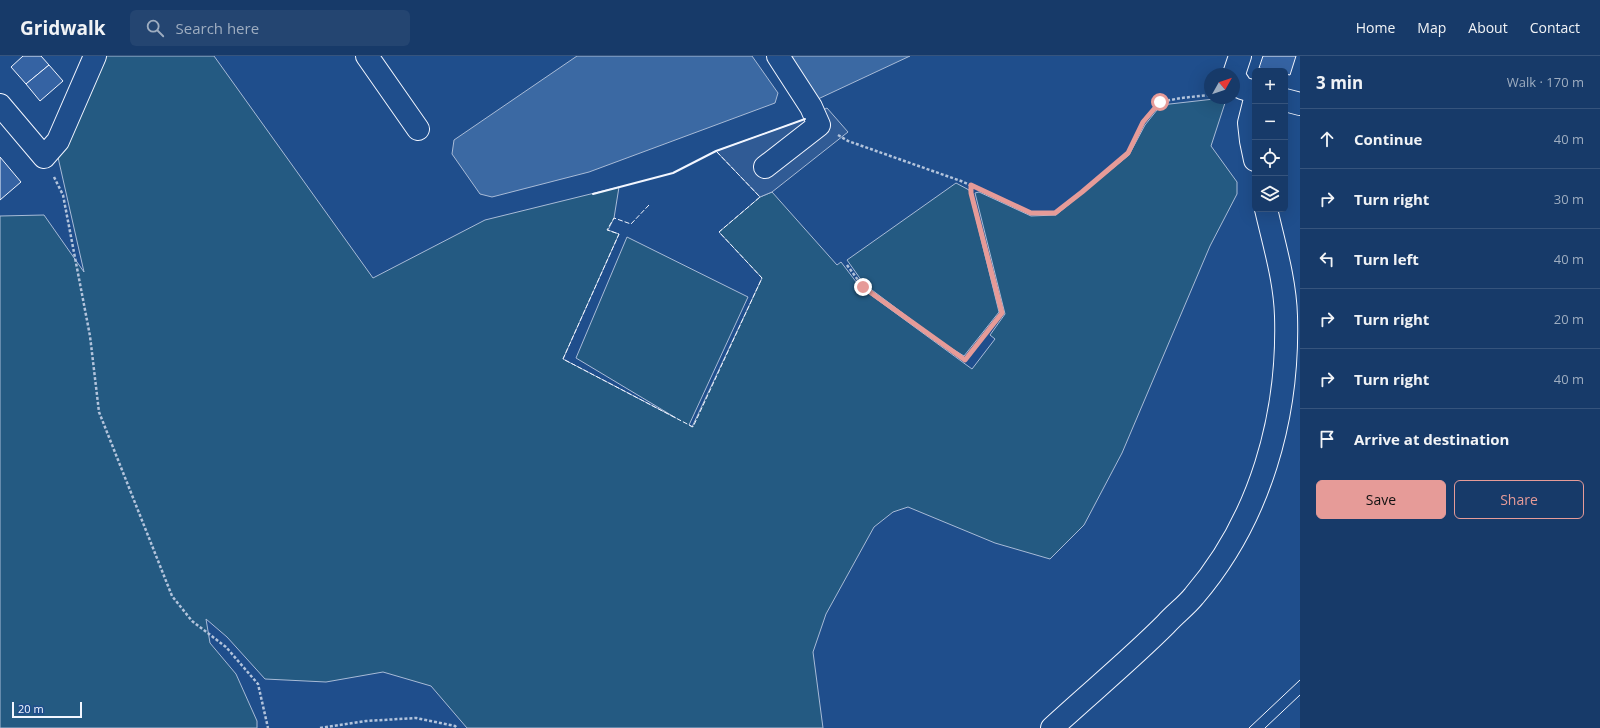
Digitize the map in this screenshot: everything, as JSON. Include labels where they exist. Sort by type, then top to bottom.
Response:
[{"type":"street","points":[[0,105],[44,157],[58,141],[95,56]]},
{"type":"street","points":[[367,56],[418,129]]},
{"type":"street","points":[[765,167],[819,124],[812,107],[778,56]]},
{"type":"street","points":[[1236,68],[1240,56]]},
{"type":"street","points":[[1240,85],[1242,88],[1252,91]]},
{"type":"street","points":[[1288,101],[1300,104]]},
{"type":"street","points":[[1252,146],[1249,124],[1254,104]]},
{"type":"street","points":[[1052,728],[1151,638],[1194,596],[1229,549],[1247,516],[1272,447],[1280,411],[1284,358],[1286,316],[1282,283],[1267,212]]},
{"type":"path","points":[[819,124],[848,141],[971,185],[1031,213],[1055,213],[1128,153],[1143,122],[1160,102],[1204,96]]},
{"type":"path","points":[[44,157],[63,194],[90,336],[99,412],[172,596],[192,621],[226,647],[258,684],[268,728]]},
{"type":"path","points":[[847,265],[863,287],[965,360],[1002,313],[971,193],[971,185]]},
{"type":"path","points":[[320,728],[366,720],[416,718],[455,726],[458,728]]},
{"type":"shaded area","points":[[99,56],[214,56],[373,278],[485,220],[619,187],[614,218],[608,230],[619,234],[563,359],[676,418],[576,358],[627,237],[748,297],[689,425],[692,427],[762,278],[719,232],[760,197],[772,192],[837,265],[841,262],[860,287],[972,369],[995,339],[990,335],[1005,314],[975,193],[979,192],[1031,216],[1056,215],[1129,155],[1145,125],[1161,105],[1204,100],[1204,104],[1225,104],[1211,146],[1237,182],[1237,194],[1210,246],[1122,453],[1084,525],[1050,559],[995,543],[908,507],[893,512],[874,527],[826,614],[813,652],[823,728],[467,728],[431,686],[383,672],[326,682],[265,679],[227,637],[206,619],[210,643],[236,674],[257,721],[257,728],[0,728],[0,216],[44,215],[84,272],[57,153]]},
{"type":"shaded area","points":[[577,56],[752,56],[778,93],[775,103],[589,172],[492,197],[480,194],[452,154],[454,140]]},
{"type":"shaded area","points":[[792,56],[910,56],[818,99],[798,69]]},
{"type":"shaded area","points":[[827,108],[848,132],[772,192],[760,197],[716,151],[805,119]]},
{"type":"shaded area","points":[[956,183],[969,190],[999,312],[964,356],[941,342],[864,284],[847,260]]},
{"type":"building","points":[[23,56],[41,56],[49,65],[26,84],[11,67]]},
{"type":"building","points":[[1263,56],[1296,56],[1290,75],[1288,75],[1288,68],[1259,68]]},
{"type":"building","points":[[49,65],[63,81],[40,101],[26,84]]},
{"type":"building","points":[[0,157],[21,182],[0,200]]},
{"type":"tram line","points":[[1249,728],[1300,680]]},
{"type":"tram line","points":[[1265,728],[1300,695]]},
{"type":"fence","points":[[649,205],[631,224],[614,218],[607,230],[619,234],[563,359],[693,427],[762,278],[719,232],[760,197],[716,151]]},
{"type":"wall","points":[[593,194],[673,173],[716,151],[805,119]]},
{"type":"route","points":[[863,287],[965,360],[1002,313],[971,193],[971,185],[1031,213],[1055,213],[1128,153],[1143,122],[1160,102]]}]
